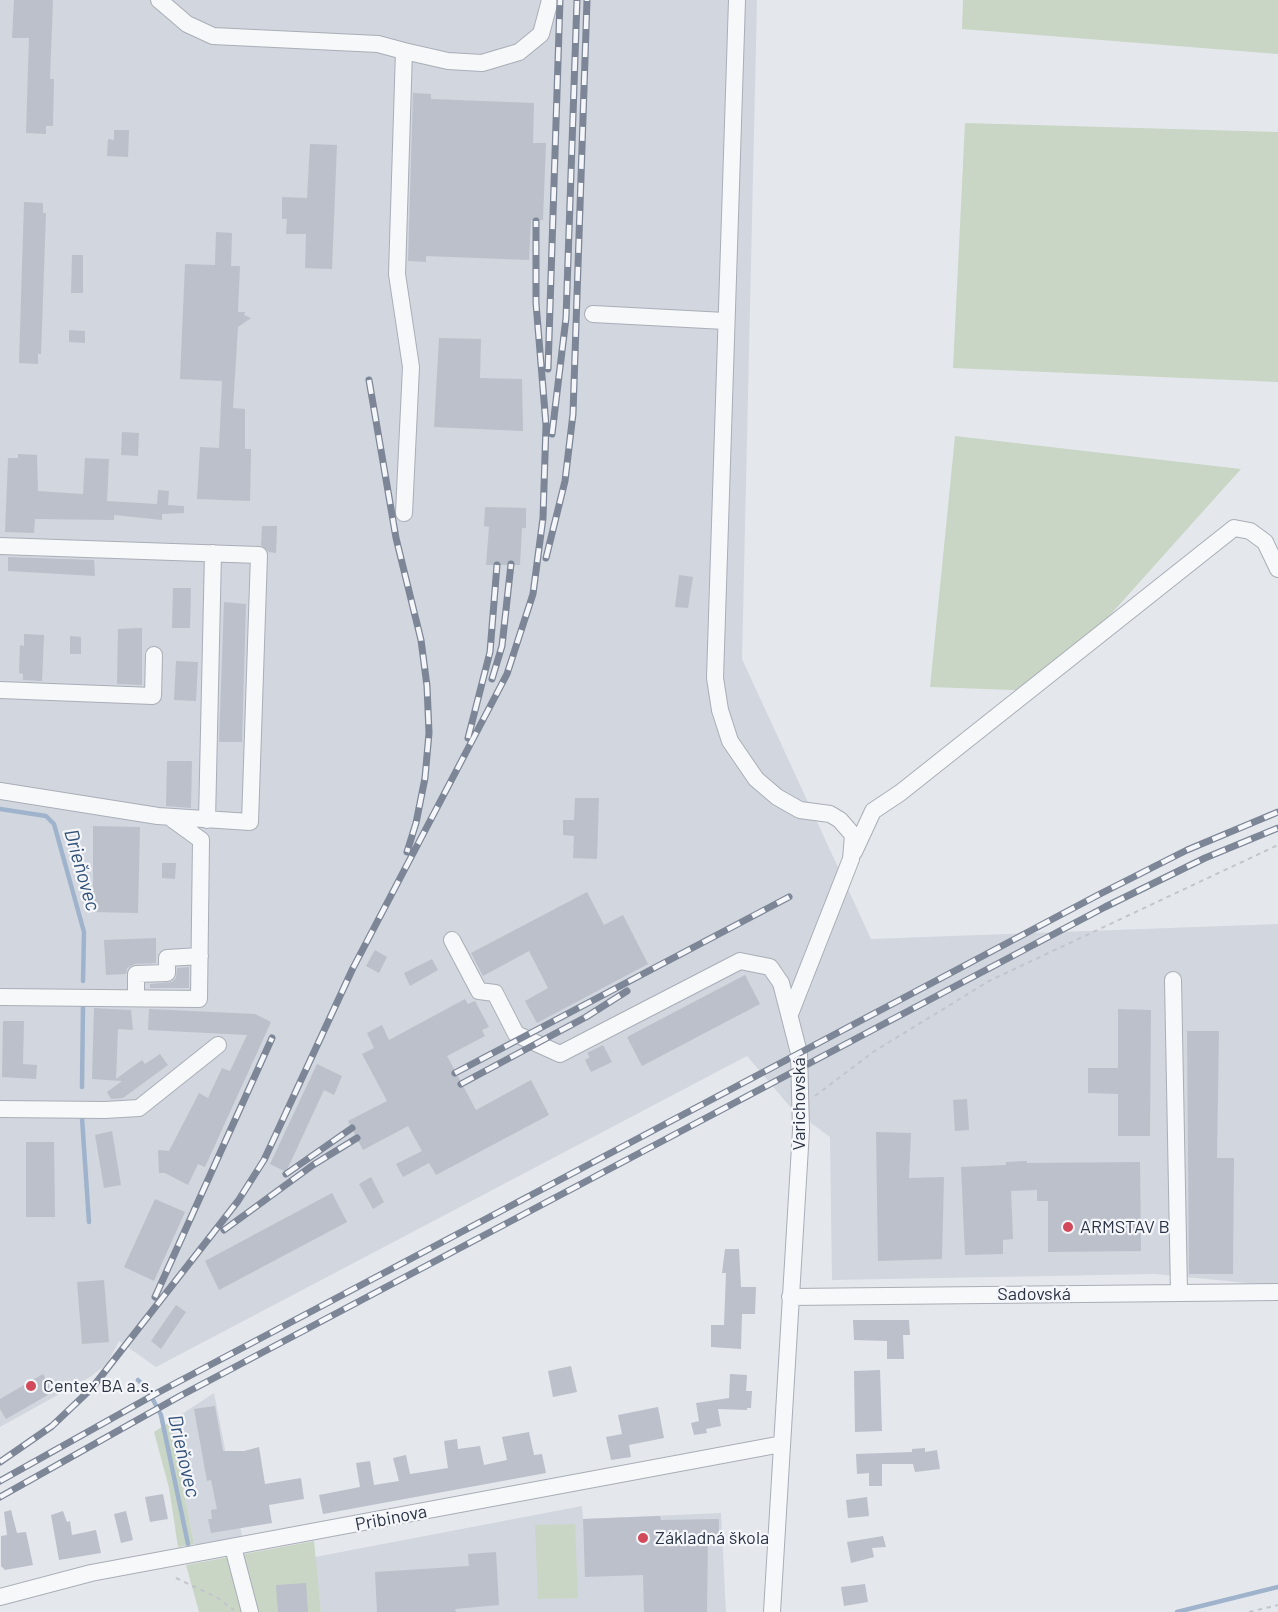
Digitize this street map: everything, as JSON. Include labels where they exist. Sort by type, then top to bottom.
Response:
[{"type":"street","points":[[159,0],[187,24],[213,36],[378,44],[448,61],[482,63],[519,52],[541,34],[550,0]]},
{"type":"street","points":[[737,0],[715,678],[720,710],[730,741],[756,779],[777,797],[800,810],[815,811],[840,820],[852,836],[851,859]]},
{"type":"street","points":[[404,51],[398,274],[411,367],[404,513]]},
{"type":"street","points":[[593,314],[725,321]]},
{"type":"street","points":[[790,1014],[851,859],[873,811],[900,793],[1234,528],[1250,531],[1265,542],[1278,569]]},
{"type":"street","points":[[0,546],[259,555],[250,822],[170,818],[0,791]]},
{"type":"street","points":[[207,820],[213,553]]},
{"type":"street","points":[[0,690],[153,696],[154,655]]},
{"type":"street","points":[[0,997],[199,999],[201,840],[170,818]]},
{"type":"street","name":"Varichovská","points":[[452,940],[479,991],[495,993],[516,1034],[560,1054],[740,961],[770,966],[781,983],[801,1068],[801,1106],[772,1612]]},
{"type":"street","points":[[136,997],[136,974],[167,973],[167,958],[200,956]]},
{"type":"street","points":[[1173,980],[1179,1293]]},
{"type":"street","points":[[0,1109],[139,1108],[218,1045]]},
{"type":"street","name":"Sadovská","points":[[790,1297],[1278,1292]]},
{"type":"street","name":"Pribinova","points":[[0,1597],[91,1574],[782,1444]]},
{"type":"street","points":[[233,1547],[250,1612]]},
{"type":"path","points":[[801,1106],[873,1052],[989,981],[1278,845]]},
{"type":"path","points":[[176,1578],[216,1596],[236,1612]]},
{"type":"path","points":[[1249,1612],[1278,1605]]},
{"type":"shaded area","points":[[0,0],[757,0],[742,659],[871,939],[1278,924],[1278,1286],[1155,1274],[832,1280],[830,1137],[792,1109],[747,1056],[156,1367],[119,1341],[107,1364],[90,1377],[0,1427]]},
{"type":"shaded area","points":[[214,1393],[244,1546],[194,1544],[170,1422]]},
{"type":"shaded area","points":[[582,1506],[583,1519],[721,1513],[726,1612],[321,1612],[315,1557]]},
{"type":"green space","points":[[963,0],[1278,0],[1278,54],[962,29]]},
{"type":"green space","points":[[965,123],[1278,132],[1278,382],[953,368]]},
{"type":"green space","points":[[955,436],[1241,469],[1042,691],[930,687]]},
{"type":"green space","points":[[170,1422],[194,1544],[178,1547],[169,1488],[154,1432]]},
{"type":"green space","points":[[575,1524],[578,1598],[538,1599],[535,1525]]},
{"type":"green space","points":[[314,1541],[321,1612],[199,1612],[186,1565]]},
{"type":"building","points":[[14,0],[53,0],[50,79],[54,79],[53,126],[46,126],[46,134],[26,133],[29,38],[12,38]]},
{"type":"building","points":[[413,93],[431,94],[431,99],[534,103],[533,143],[546,143],[543,220],[531,220],[529,260],[426,256],[426,262],[408,261]]},
{"type":"building","points":[[114,130],[129,130],[128,157],[107,156],[108,139],[114,140]]},
{"type":"building","points":[[310,144],[337,145],[332,269],[305,268],[306,234],[286,234],[287,219],[282,219],[282,197],[307,198]]},
{"type":"building","points":[[24,202],[43,203],[43,213],[46,213],[41,354],[38,354],[38,364],[19,363]]},
{"type":"building","points":[[216,232],[232,233],[231,266],[240,266],[238,312],[245,312],[244,315],[251,318],[238,327],[233,408],[245,409],[245,449],[251,449],[250,501],[197,499],[200,447],[219,448],[222,381],[180,379],[185,264],[215,265]]},
{"type":"building","points":[[72,255],[83,255],[83,293],[71,293]]},
{"type":"building","points":[[69,330],[85,331],[85,343],[69,342]]},
{"type":"building","points":[[439,338],[481,339],[480,378],[522,379],[523,431],[434,427]]},
{"type":"building","points":[[122,432],[139,433],[138,456],[121,455]]},
{"type":"building","points":[[18,454],[37,455],[38,491],[83,494],[85,458],[109,459],[107,501],[157,504],[158,490],[169,491],[168,505],[184,506],[184,513],[162,514],[162,520],[114,515],[114,520],[35,519],[34,533],[5,532],[8,458],[18,458]]},
{"type":"building","points":[[485,507],[526,508],[526,528],[522,528],[520,565],[486,565],[489,527],[484,526]]},
{"type":"building","points":[[262,526],[277,526],[276,553],[269,552],[261,545]]},
{"type":"building","points":[[8,557],[94,560],[95,576],[8,571]]},
{"type":"building","points":[[679,575],[693,577],[688,608],[675,607]]},
{"type":"building","points":[[173,588],[191,588],[190,628],[172,628]]},
{"type":"building","points":[[224,602],[246,604],[242,742],[219,742]]},
{"type":"building","points":[[142,628],[142,685],[117,684],[118,629]]},
{"type":"building","points":[[24,634],[44,635],[42,681],[23,680],[23,674],[19,673],[20,645],[24,646]]},
{"type":"building","points":[[70,636],[81,637],[81,654],[70,654]]},
{"type":"building","points":[[176,661],[198,662],[196,701],[174,700]]},
{"type":"building","points":[[167,761],[192,761],[191,808],[166,806]]},
{"type":"building","points":[[575,798],[599,798],[597,859],[573,858],[574,836],[563,835],[563,820],[574,820]]},
{"type":"building","points":[[93,826],[140,827],[138,913],[93,912]]},
{"type":"building","points":[[162,863],[176,863],[175,879],[162,878]]},
{"type":"building","points":[[587,892],[604,925],[623,915],[648,964],[537,1023],[525,1001],[548,988],[529,951],[483,976],[471,953]]},
{"type":"building","points":[[156,938],[156,963],[135,964],[127,968],[126,974],[106,975],[104,940]]},
{"type":"building","points":[[375,950],[387,957],[379,973],[366,966]]},
{"type":"building","points":[[432,959],[438,970],[410,986],[404,973]]},
{"type":"building","points":[[189,967],[189,988],[150,988],[150,984],[172,982],[176,978],[177,968]]},
{"type":"building","points":[[745,975],[760,1004],[642,1066],[627,1037]]},
{"type":"building","points":[[465,999],[468,1004],[475,1001],[489,1027],[482,1030],[485,1036],[447,1056],[476,1110],[531,1080],[549,1115],[436,1175],[429,1163],[403,1177],[396,1164],[422,1151],[408,1126],[363,1150],[348,1121],[387,1101],[362,1054],[374,1048],[367,1033],[382,1025],[389,1040]]},
{"type":"building","points":[[94,1008],[131,1010],[133,1030],[118,1029],[116,1079],[142,1060],[145,1064],[160,1054],[168,1065],[123,1098],[111,1099],[107,1092],[122,1081],[92,1079]]},
{"type":"building","points":[[149,1009],[255,1014],[271,1022],[205,1167],[198,1164],[188,1185],[165,1173],[159,1173],[158,1150],[169,1151],[199,1093],[208,1098],[222,1068],[230,1071],[247,1035],[148,1030]]},
{"type":"building","points":[[1118,1009],[1151,1010],[1150,1136],[1118,1136],[1118,1094],[1088,1093],[1088,1068],[1118,1068]]},
{"type":"building","points":[[3,1021],[24,1021],[23,1064],[37,1065],[36,1079],[2,1077]]},
{"type":"building","points":[[1187,1031],[1219,1031],[1217,1158],[1234,1158],[1233,1274],[1189,1274]]},
{"type":"building","points":[[603,1045],[612,1062],[591,1072],[585,1060],[590,1057],[587,1053]]},
{"type":"building","points":[[317,1064],[342,1076],[334,1095],[324,1090],[286,1172],[270,1164]]},
{"type":"building","points":[[967,1099],[969,1130],[955,1131],[953,1100]]},
{"type":"building","points":[[112,1131],[121,1185],[104,1188],[95,1135]]},
{"type":"building","points":[[876,1132],[911,1133],[909,1178],[944,1177],[942,1259],[878,1261]]},
{"type":"building","points":[[26,1142],[54,1142],[55,1217],[26,1217]]},
{"type":"building","points":[[1027,1161],[1027,1163],[1140,1162],[1141,1251],[1048,1252],[1048,1201],[1037,1201],[1037,1190],[1011,1191],[1013,1239],[1003,1240],[1003,1254],[965,1255],[961,1167],[1006,1165],[1006,1162]]},
{"type":"building","points":[[371,1177],[384,1202],[373,1209],[359,1184]]},
{"type":"building","points":[[332,1193],[347,1222],[219,1290],[205,1261]]},
{"type":"building","points":[[155,1199],[185,1212],[154,1281],[124,1267]]},
{"type":"building","points":[[725,1249],[739,1249],[741,1287],[756,1287],[755,1314],[742,1314],[741,1349],[711,1347],[711,1325],[724,1325],[726,1273],[722,1273]]},
{"type":"building","points":[[104,1280],[109,1342],[82,1344],[77,1282]]},
{"type":"building","points":[[176,1305],[186,1312],[161,1349],[151,1341]]},
{"type":"building","points":[[853,1320],[909,1320],[910,1335],[903,1335],[904,1359],[887,1359],[887,1341],[854,1340]]},
{"type":"building","points":[[571,1366],[577,1392],[553,1397],[548,1371]]},
{"type":"building","points":[[880,1370],[882,1431],[855,1432],[854,1371]]},
{"type":"building","points":[[43,1374],[53,1392],[6,1419],[0,1409],[0,1399]]},
{"type":"building","points":[[730,1374],[747,1375],[746,1391],[752,1391],[751,1408],[747,1410],[718,1409],[721,1426],[706,1429],[707,1433],[694,1435],[691,1423],[699,1421],[696,1403],[729,1398]]},
{"type":"building","points":[[215,1406],[223,1451],[244,1451],[259,1447],[265,1484],[301,1478],[304,1499],[269,1505],[272,1523],[211,1533],[208,1519],[212,1519],[211,1510],[217,1509],[211,1480],[207,1481],[194,1409]]},
{"type":"building","points":[[658,1407],[664,1438],[629,1445],[631,1457],[611,1460],[606,1437],[622,1434],[618,1415]]},
{"type":"building","points":[[529,1432],[534,1455],[542,1454],[546,1473],[323,1514],[319,1495],[360,1487],[356,1463],[370,1461],[374,1485],[399,1481],[393,1458],[406,1455],[410,1474],[448,1468],[444,1441],[457,1439],[458,1449],[480,1446],[484,1465],[507,1460],[502,1437]]},
{"type":"building","points":[[925,1448],[925,1452],[937,1450],[940,1469],[915,1472],[913,1464],[882,1464],[882,1486],[869,1486],[869,1473],[857,1474],[856,1454],[912,1452],[912,1449]]},
{"type":"building","points":[[163,1494],[168,1519],[150,1522],[145,1497]]},
{"type":"building","points":[[867,1497],[869,1516],[848,1518],[846,1500]]},
{"type":"building","points":[[11,1510],[17,1533],[26,1532],[33,1565],[5,1570],[1,1566],[1,1536],[7,1535],[4,1512]]},
{"type":"building","points":[[63,1511],[67,1522],[70,1521],[72,1535],[96,1530],[101,1553],[59,1560],[51,1515]]},
{"type":"building","points":[[126,1511],[133,1540],[121,1543],[114,1514]]},
{"type":"building","points":[[660,1516],[661,1520],[719,1519],[719,1535],[708,1536],[707,1612],[644,1612],[643,1575],[585,1577],[583,1519]]},
{"type":"building","points":[[883,1536],[886,1547],[872,1548],[874,1557],[851,1563],[847,1542]]},
{"type":"building","points":[[496,1552],[499,1605],[455,1609],[456,1612],[377,1612],[375,1572],[469,1566],[468,1554]]},
{"type":"building","points":[[306,1583],[308,1612],[278,1612],[276,1585]]},
{"type":"building","points":[[865,1584],[868,1602],[844,1606],[841,1587]]},
{"type":"waterway","name":"Drieňovec","points":[[0,809],[46,816],[54,824],[84,932],[83,981]]},
{"type":"waterway","name":"Drieňovec","points":[[82,1087],[83,1005]]},
{"type":"waterway","name":"Drieňovec","points":[[82,1118],[89,1222]]},
{"type":"waterway","name":"Drieňovec","points":[[138,1380],[148,1390],[161,1415],[188,1544]]},
{"type":"waterway","name":"Drieňovec","points":[[1177,1612],[1278,1587]]},
{"type":"railway","points":[[548,369],[560,0]]},
{"type":"railway","points":[[552,434],[566,318],[577,0]]},
{"type":"railway","points":[[546,558],[565,481],[573,414],[587,0]]},
{"type":"railway","points":[[0,1462],[52,1426],[92,1388],[238,1201],[264,1160],[353,968],[507,674],[533,594],[543,518],[546,425],[536,303],[536,221]]},
{"type":"railway","points":[[369,380],[396,538],[421,640],[427,686],[429,733],[425,778],[416,823],[407,852]]},
{"type":"railway","points":[[492,679],[502,646],[511,564]]},
{"type":"railway","points":[[468,738],[490,652],[497,565]]},
{"type":"railway","points":[[0,1481],[159,1392],[1098,895],[1187,850],[1278,812]]},
{"type":"railway","points":[[0,1497],[180,1396],[1105,907],[1205,858],[1278,828]]},
{"type":"railway","points":[[455,1073],[789,897]]},
{"type":"railway","points":[[461,1084],[586,1017],[627,991]]},
{"type":"railway","points":[[155,1297],[272,1038]]},
{"type":"railway","points":[[286,1174],[352,1128]]},
{"type":"railway","points":[[224,1230],[313,1165],[357,1138]]},
{"type":"place","name":"ARMSTAV B","points":[[1068,1227]]},
{"type":"place","name":"Centex BA a.s.","points":[[31,1386]]},
{"type":"place","name":"Základná škola","points":[[643,1538]]}]
